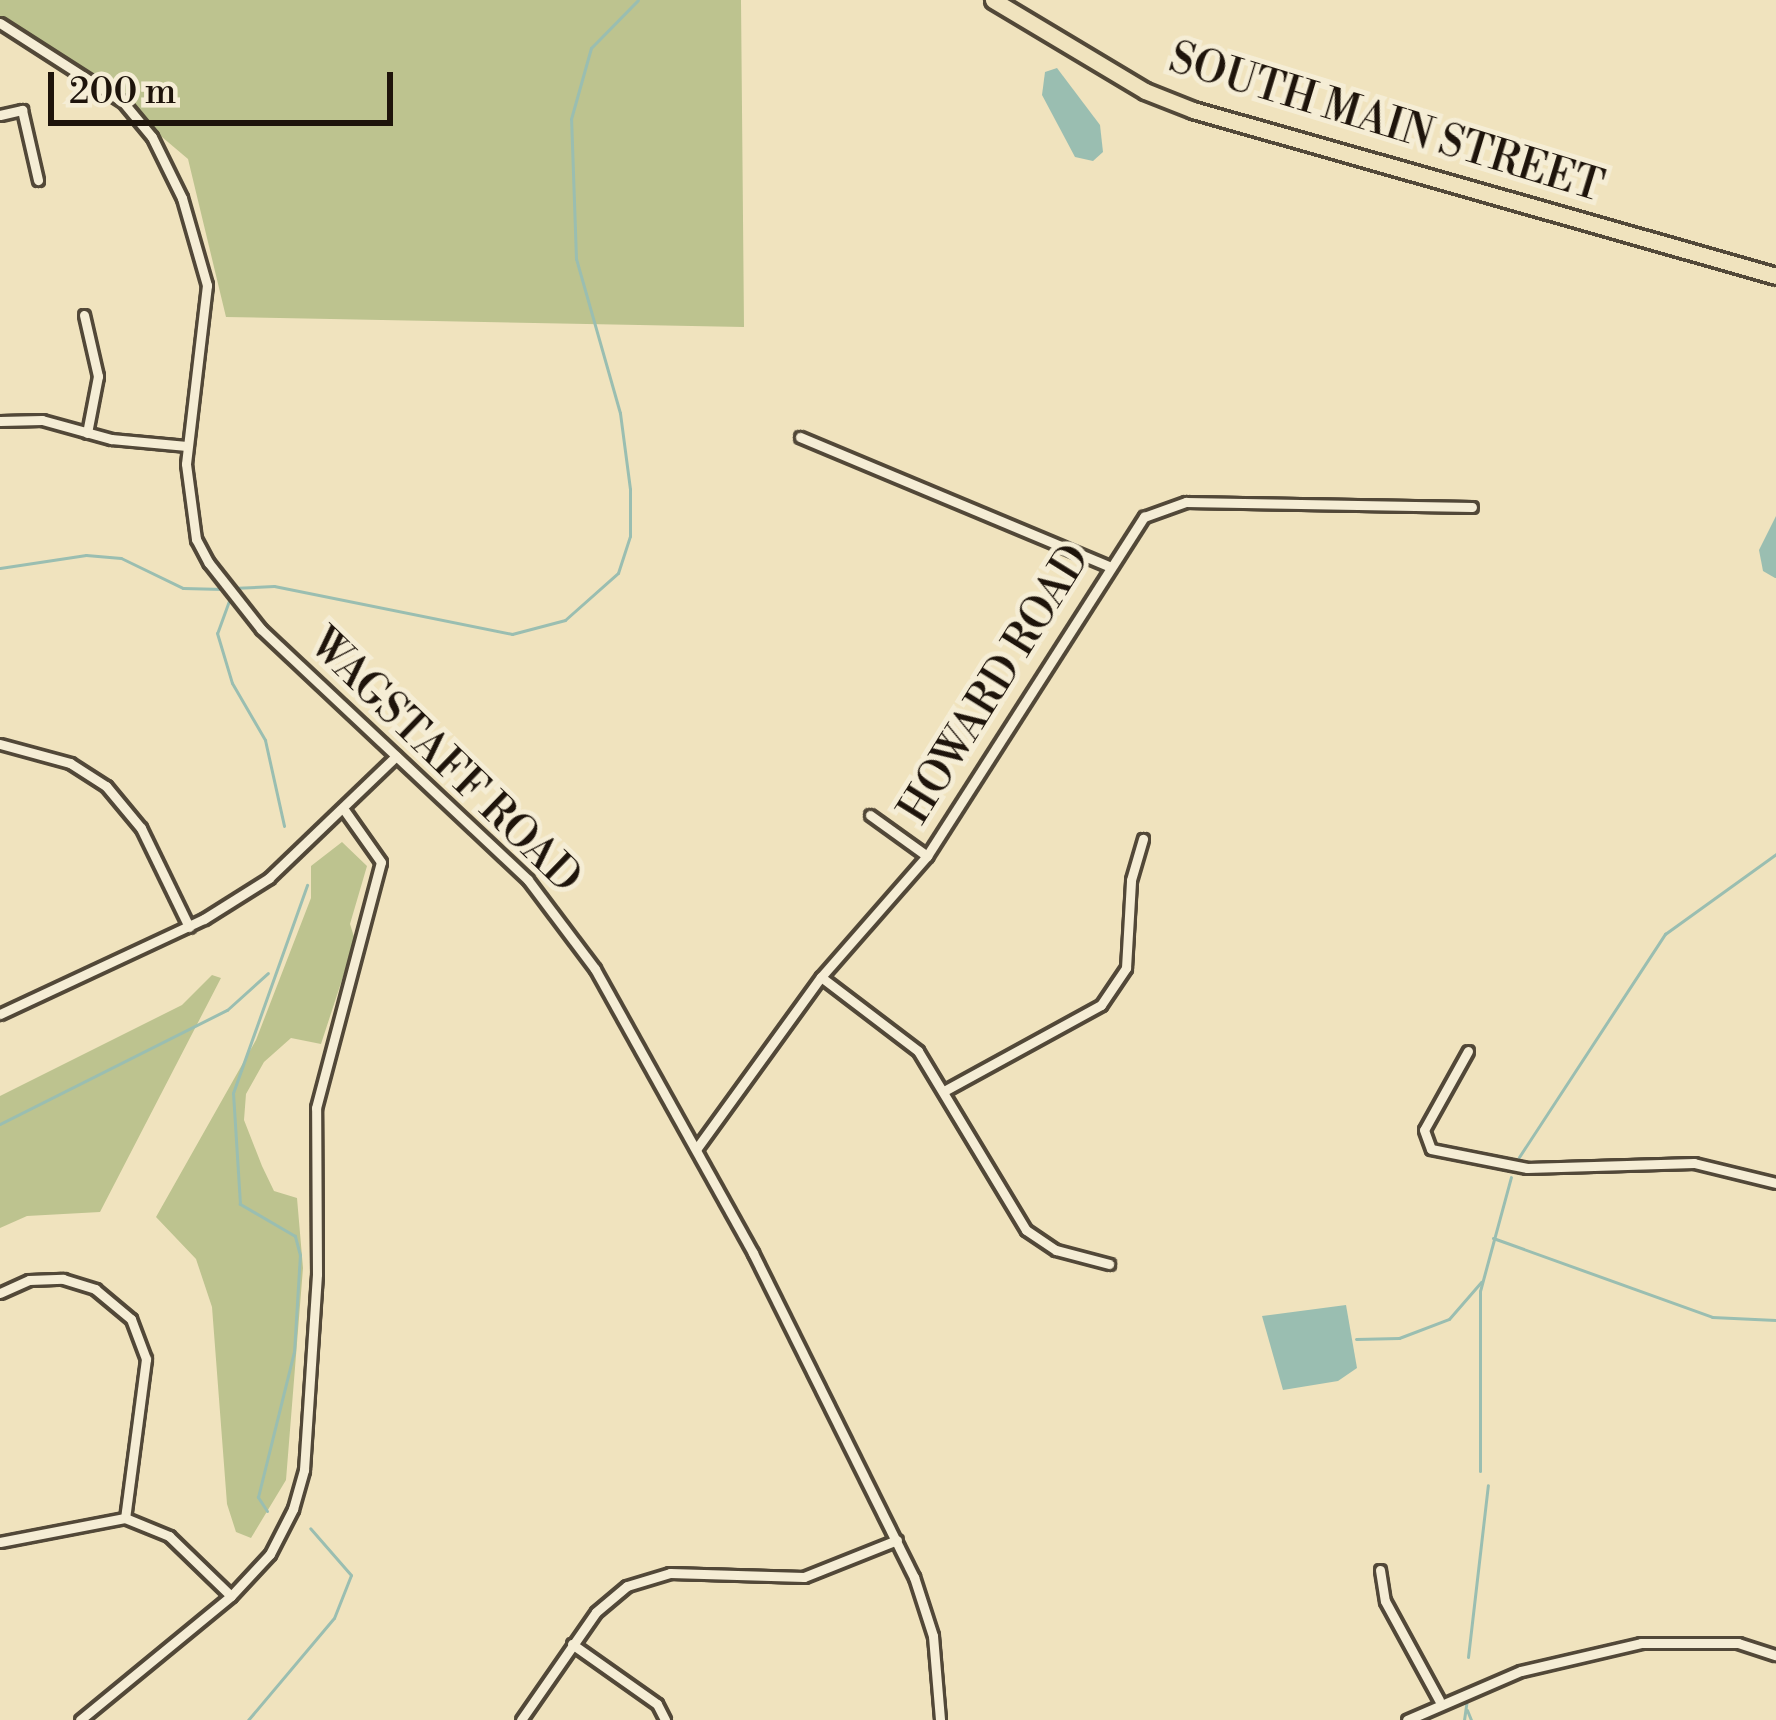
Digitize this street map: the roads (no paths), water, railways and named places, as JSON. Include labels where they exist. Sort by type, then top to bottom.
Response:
[{"type":"highway","name":"SOUTH MAIN STREET","points":[[993,0],[1132,84],[1193,110],[1776,276]]},
{"type":"street","name":"WAGSTAFF ROAD","points":[[0,23],[123,102],[152,137],[182,198],[207,300],[187,446],[196,539],[260,629],[563,923],[697,1148],[897,1540],[933,1636],[940,1720]]},
{"type":"street","points":[[0,115],[22,110],[38,180]]},
{"type":"street","points":[[84,314],[98,376],[88,433]]},
{"type":"street","points":[[0,421],[42,420],[88,433],[187,446]]},
{"type":"street","points":[[800,437],[1109,566]]},
{"type":"street","name":"HOWARD ROAD","points":[[697,1148],[821,977],[927,856],[1144,518],[1186,502],[1472,507]]},
{"type":"street","points":[[0,744],[70,763],[106,786],[141,828],[189,927]]},
{"type":"street","points":[[0,1014],[189,927],[269,878],[345,811],[396,756]]},
{"type":"street","points":[[80,1720],[231,1596],[285,1530],[304,1470],[317,1274],[316,1108],[381,862],[345,811]]},
{"type":"street","points":[[870,815],[927,856]]},
{"type":"street","points":[[944,1091],[1101,1005],[1126,968],[1131,880],[1143,839]]},
{"type":"street","points":[[821,977],[901,1033],[944,1091],[1026,1230],[1056,1250],[1109,1264]]},
{"type":"street","points":[[1468,1051],[1424,1130],[1431,1149],[1527,1168],[1694,1163],[1776,1184]]},
{"type":"street","points":[[0,1293],[28,1280],[63,1279],[95,1289],[130,1319],[146,1359],[125,1518]]},
{"type":"street","points":[[0,1542],[125,1518],[169,1536],[231,1596]]},
{"type":"street","points":[[521,1720],[572,1645],[616,1593],[656,1575],[788,1580],[825,1573],[897,1540]]},
{"type":"street","points":[[1380,1570],[1385,1601],[1439,1700]]},
{"type":"street","points":[[1407,1720],[1439,1700],[1556,1661],[1641,1643],[1714,1641],[1776,1655]]},
{"type":"street","points":[[572,1645],[657,1703],[665,1720]]},
{"type":"water","points":[[1057,68],[1100,125],[1103,152],[1093,161],[1075,157],[1042,95],[1045,72]]},
{"type":"water","points":[[1776,516],[1775,578],[1763,571],[1759,550]]},
{"type":"water","points":[[1346,1305],[1357,1368],[1338,1381],[1283,1390],[1262,1316]]},
{"type":"waterway","points":[[232,588],[274,586],[512,634],[565,620],[618,573],[630,536],[630,489],[620,413],[576,259],[571,119],[591,48],[638,0]]},
{"type":"waterway","points":[[0,568],[86,555],[121,558],[183,588],[223,589]]},
{"type":"waterway","points":[[230,598],[217,633],[232,683],[265,740],[284,826]]},
{"type":"waterway","points":[[1519,1157],[1665,934],[1776,854]]},
{"type":"waterway","points":[[267,1511],[258,1497],[294,1352],[300,1255],[295,1236],[240,1204],[233,1093],[307,885]]},
{"type":"waterway","points":[[0,1124],[227,1010],[268,973]]},
{"type":"waterway","points":[[1480,1471],[1480,1291],[1511,1177]]},
{"type":"waterway","points":[[1493,1238],[1712,1317],[1776,1320]]},
{"type":"waterway","points":[[1356,1339],[1399,1338],[1449,1319],[1481,1282]]},
{"type":"waterway","points":[[1468,1657],[1488,1485]]},
{"type":"waterway","points":[[248,1720],[334,1618],[351,1575],[310,1528]]},
{"type":"waterway","points":[[1464,1720],[1467,1699]]},
{"type":"waterway","points":[[1467,1710],[1471,1720]]}]
